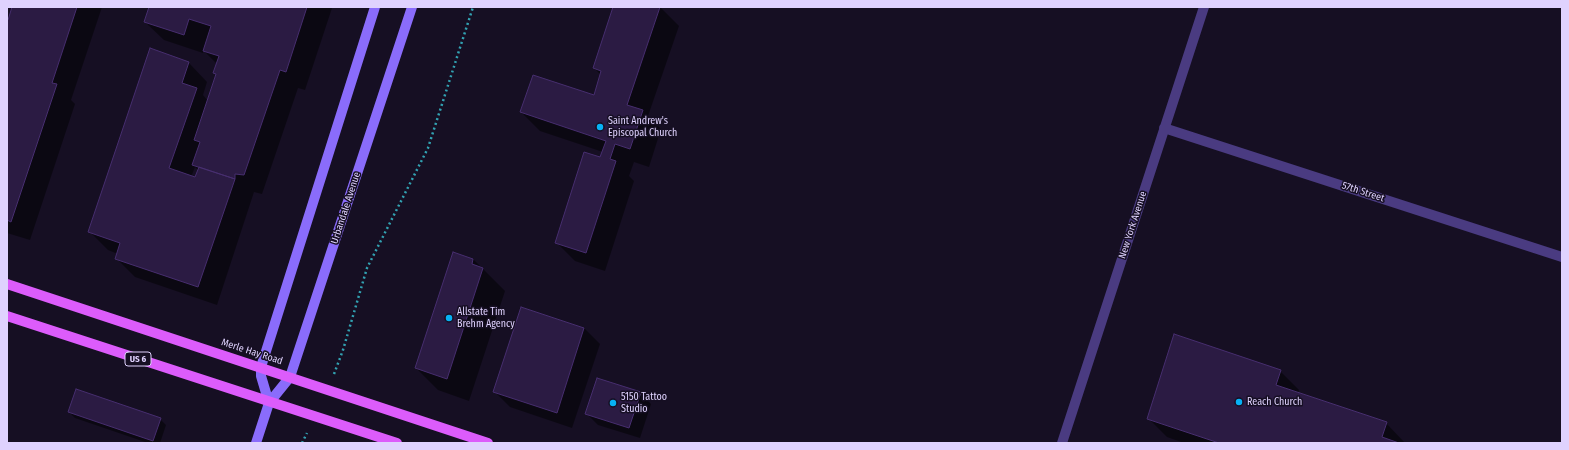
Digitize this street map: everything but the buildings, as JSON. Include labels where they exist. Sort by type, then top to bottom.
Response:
[{"type":"main road","name":"Merle Hay Road","points":[[7,284],[488,443]]},
{"type":"main road","name":"US 6","points":[[7,316],[269,403],[397,443]]},
{"type":"street","points":[[269,403],[261,376],[261,367],[375,7]]},
{"type":"street","name":"Urbandale Avenue","points":[[256,443],[269,403],[290,377],[412,7]]},
{"type":"street","name":"New York Avenue","points":[[1062,443],[1204,7]]},
{"type":"street","name":"57th Street","points":[[1164,128],[1562,257]]},
{"type":"path","points":[[336,368],[367,268],[428,148],[473,7]]},
{"type":"place","name":"Saint Andrew's Episcopal Church","points":[[600,127]]},
{"type":"place","name":"Allstate Tim Brehm Agency","points":[[449,318]]},
{"type":"place","name":"Reach Church","points":[[1239,402]]},
{"type":"place","name":"5150 Tattoo Studio","points":[[613,403]]}]
